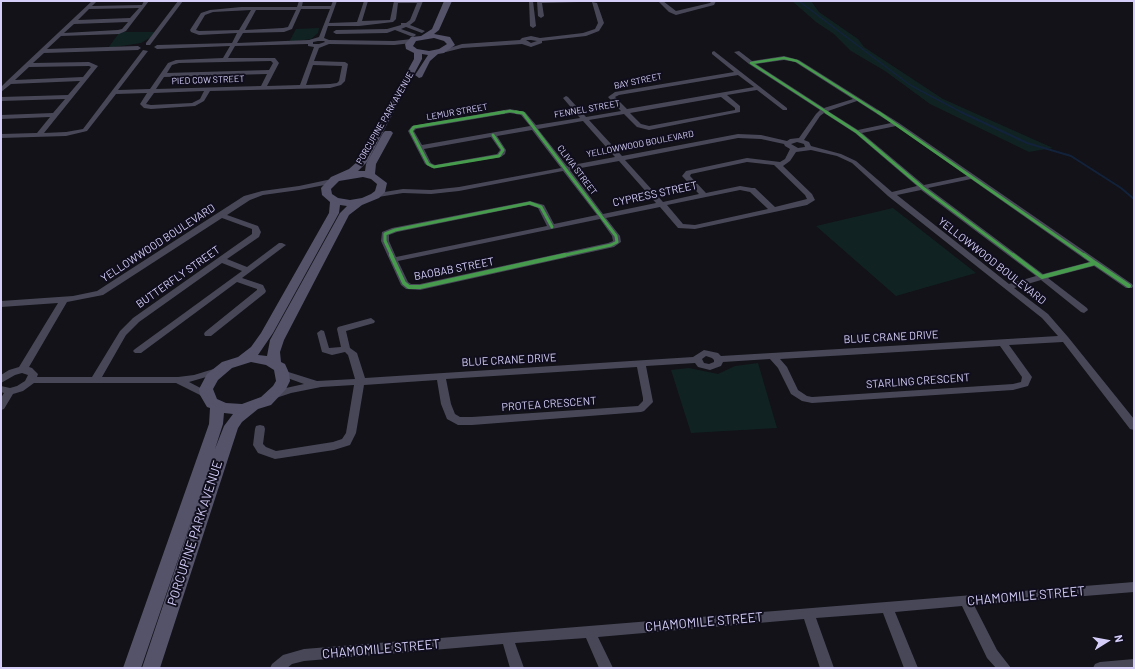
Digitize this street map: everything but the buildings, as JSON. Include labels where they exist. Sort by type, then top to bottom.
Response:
[{"type":"street","points":[[1,90],[95,1]]},
{"type":"street","points":[[58,35],[116,33],[124,30],[147,1]]},
{"type":"street","points":[[148,44],[181,1]]},
{"type":"street","points":[[301,1],[299,8],[287,29],[199,33],[194,32],[193,30],[203,14],[207,12],[254,9],[299,8],[332,7]]},
{"type":"street","points":[[321,39],[334,1]]},
{"type":"street","points":[[359,24],[366,1]]},
{"type":"street","points":[[413,44],[423,34],[435,30],[448,1]]},
{"type":"street","points":[[446,50],[451,45],[442,33],[455,1]]},
{"type":"street","points":[[531,1],[533,26]]},
{"type":"street","points":[[542,16],[539,2],[579,1]]},
{"type":"street","points":[[660,1],[673,12],[712,4],[714,1]]},
{"type":"street","points":[[326,25],[390,21],[394,19],[396,2],[421,2],[412,21],[397,29],[387,31],[336,31]]},
{"type":"street","points":[[138,48],[138,50],[145,51],[157,47],[309,42],[321,39],[328,42],[413,44],[435,52],[468,46],[522,42],[522,40],[528,38],[539,40],[584,35],[595,32],[601,25],[594,2]]},
{"type":"street","points":[[686,4],[693,9]]},
{"type":"street","points":[[87,8],[142,6]]},
{"type":"street","points":[[225,59],[254,9]]},
{"type":"street","points":[[73,22],[132,20]]},
{"type":"street","points":[[405,24],[423,34],[468,46]]},
{"type":"street","points":[[397,29],[413,44]]},
{"type":"street","points":[[309,42],[311,46],[317,46],[328,42]]},
{"type":"street","points":[[42,51],[138,48],[148,44],[155,44],[157,47]]},
{"type":"street","name":"PORCUPINE PARK AVENUE","points":[[332,182],[353,171],[362,162],[417,62],[413,44]]},
{"type":"street","points":[[302,87],[317,46]]},
{"type":"street","points":[[1,136],[71,134],[85,130],[145,51]]},
{"type":"street","name":"PORCUPINE PARK AVENUE","points":[[370,175],[371,164],[427,60],[435,52]]},
{"type":"street","points":[[737,52],[797,94],[857,132],[924,188],[1084,310]]},
{"type":"street","points":[[714,53],[785,109]]},
{"type":"street","points":[[208,90],[202,100],[193,105],[146,107],[143,104],[170,64],[176,62],[225,59],[273,59],[276,62],[263,88]]},
{"type":"street","points":[[751,63],[777,59],[793,59],[897,124],[1129,286]]},
{"type":"street","name":"PIED COW STREET","points":[[115,92],[330,86],[339,84],[342,81],[345,64],[310,63]]},
{"type":"street","points":[[27,65],[94,65],[84,80],[39,135]]},
{"type":"street","points":[[162,76],[271,72]]},
{"type":"street","name":"BAY STREET","points":[[722,95],[738,107],[738,111],[649,128],[639,126],[612,99],[612,95],[738,73]]},
{"type":"street","points":[[9,82],[84,80]]},
{"type":"street","name":"FENNEL STREET","points":[[419,148],[759,88]]},
{"type":"street","points":[[1,99],[70,97]]},
{"type":"street","points":[[566,98],[660,205],[681,226],[692,228],[804,203],[811,200],[808,194],[777,164]]},
{"type":"street","points":[[801,140],[818,115],[824,110],[858,99]]},
{"type":"street","name":"LEMUR STREET","points":[[492,135],[503,150],[502,154],[446,166],[430,166],[411,133],[414,127],[510,111],[523,113]]},
{"type":"street","name":"CLIVIA STREET","points":[[523,113],[618,238]]},
{"type":"street","points":[[1,117],[56,115]]},
{"type":"street","points":[[857,132],[897,124]]},
{"type":"street","name":"YELLOWWOOD BOULEVARD","points":[[375,196],[403,191],[449,190],[738,136],[761,137],[787,143]]},
{"type":"street","points":[[801,140],[807,143],[809,147],[804,150],[793,150],[788,147],[787,143],[790,141],[801,140]]},
{"type":"street","name":"YELLOWWOOD BOULEVARD","points":[[809,147],[839,155],[854,162],[891,194],[1045,316],[1134,426]]},
{"type":"street","points":[[704,195],[686,176],[688,172],[747,160],[777,164],[788,160],[793,150]]},
{"type":"street","points":[[178,380],[212,400],[233,409],[252,407],[271,397],[279,389],[283,381],[273,352],[277,340],[345,213],[359,202],[375,196],[382,187],[382,182],[370,175],[356,174],[343,176]]},
{"type":"street","points":[[891,194],[973,178]]},
{"type":"street","points":[[244,359],[256,350],[267,333],[334,213],[331,198],[326,188],[332,182]]},
{"type":"street","name":"YELLOWWOOD BOULEVARD","points":[[1,304],[64,300],[92,296],[109,289],[221,215],[255,195],[332,182]]},
{"type":"street","name":"YELLOWWOOD BOULEVARD","points":[[382,182],[403,191]]},
{"type":"street","name":"YELLOWWOOD BOULEVARD","points":[[299,188],[331,198]]},
{"type":"street","name":"CYPRESS STREET","points":[[393,260],[740,188],[749,189],[755,192],[774,210]]},
{"type":"street","points":[[331,198],[359,202]]},
{"type":"street","name":"BAOBAB STREET","points":[[552,227],[540,207],[530,203],[394,230],[385,234],[385,237],[393,260],[404,283],[409,287],[420,287],[611,246],[617,242],[618,238]]},
{"type":"street","name":"BUTTERFLY STREET","points":[[95,380],[124,333],[132,324],[253,237],[257,232],[252,226],[221,215]]},
{"type":"street","points":[[138,351],[282,245]]},
{"type":"street","points":[[221,260],[248,270]]},
{"type":"street","points":[[1007,287],[1095,263]]},
{"type":"street","points":[[208,334],[262,291],[260,288],[236,279]]},
{"type":"street","points":[[22,370],[64,300]]},
{"type":"street","points":[[260,429],[258,445],[262,450],[275,455],[334,446],[346,442],[351,433],[360,381],[352,353],[346,349],[341,329],[372,321]]},
{"type":"street","points":[[321,333],[325,350],[332,352],[346,349]]},
{"type":"street","name":"BLUE CRANE DRIVE","points":[[271,397],[289,390],[321,384],[360,381],[697,360],[701,365],[710,367],[718,364],[718,359],[1003,344],[1065,339]]},
{"type":"street","name":"STARLING CRESCENT","points":[[773,356],[782,367],[794,392],[805,399],[812,400],[1013,387],[1025,384],[1027,377],[1003,344]]},
{"type":"street","points":[[782,367],[784,355]]},
{"type":"street","points":[[1,407],[5,390],[20,389],[32,380],[178,380],[194,378],[217,371],[227,365],[244,359],[257,358],[278,368]]},
{"type":"street","name":"PROTEA CRESCENT","points":[[441,376],[446,404],[451,416],[458,420],[472,421],[641,409],[648,402],[641,364]]},
{"type":"street","name":"BLUE CRANE DRIVE","points":[[278,368],[302,381],[321,384]]},
{"type":"street","points":[[1,380],[12,372],[22,370],[32,372],[32,380]]},
{"type":"street","points":[[212,400],[208,383],[217,371]]},
{"type":"street","name":"PORCUPINE PARK AVENUE","points":[[132,668],[216,424],[212,400]]},
{"type":"street","name":"PORCUPINE PARK AVENUE","points":[[151,668],[231,426],[237,418],[252,407]]},
{"type":"street","name":"CHAMOMILE STREET","points":[[277,668],[288,659],[304,655],[1134,587]]},
{"type":"street","points":[[965,601],[992,654],[1004,668]]},
{"type":"street","points":[[887,607],[912,668]]},
{"type":"street","points":[[808,613],[827,668]]},
{"type":"street","points":[[590,632],[606,668]]},
{"type":"street","points":[[507,639],[517,668]]},
{"type":"street","points":[[1100,668],[1134,665]]},
{"type":"shaded area","points":[[792,1],[811,1],[819,12],[858,39],[864,47],[943,99],[1053,148],[1029,152],[930,104],[885,71],[851,51],[834,34],[816,22]]},
{"type":"shaded area","points":[[319,28],[318,33],[311,39],[289,42],[296,29]]},
{"type":"shaded area","points":[[155,32],[151,37],[141,43],[108,48],[119,33]]},
{"type":"shaded area","points":[[893,208],[976,273],[896,296],[816,226]]},
{"type":"shaded area","points":[[758,363],[777,428],[691,433],[671,370],[689,368],[718,374],[735,366]]},
{"type":"waterway","points":[[799,1],[910,85],[962,112]]},
{"type":"waterway","points":[[962,112],[1027,143],[1071,156],[1121,188],[1134,199]]},
{"type":"cycle path","points":[[1095,263],[897,124],[797,61],[784,58],[751,63],[857,132],[923,188],[1042,277],[1095,263],[1129,286]]},
{"type":"cycle path","points":[[493,135],[503,150],[502,154],[499,156],[434,167],[428,164],[411,131],[414,127],[510,111],[523,113],[616,236],[617,242],[611,245],[420,287],[409,287],[404,283],[385,241],[385,234],[395,230],[530,203],[541,207],[552,227]]}]
